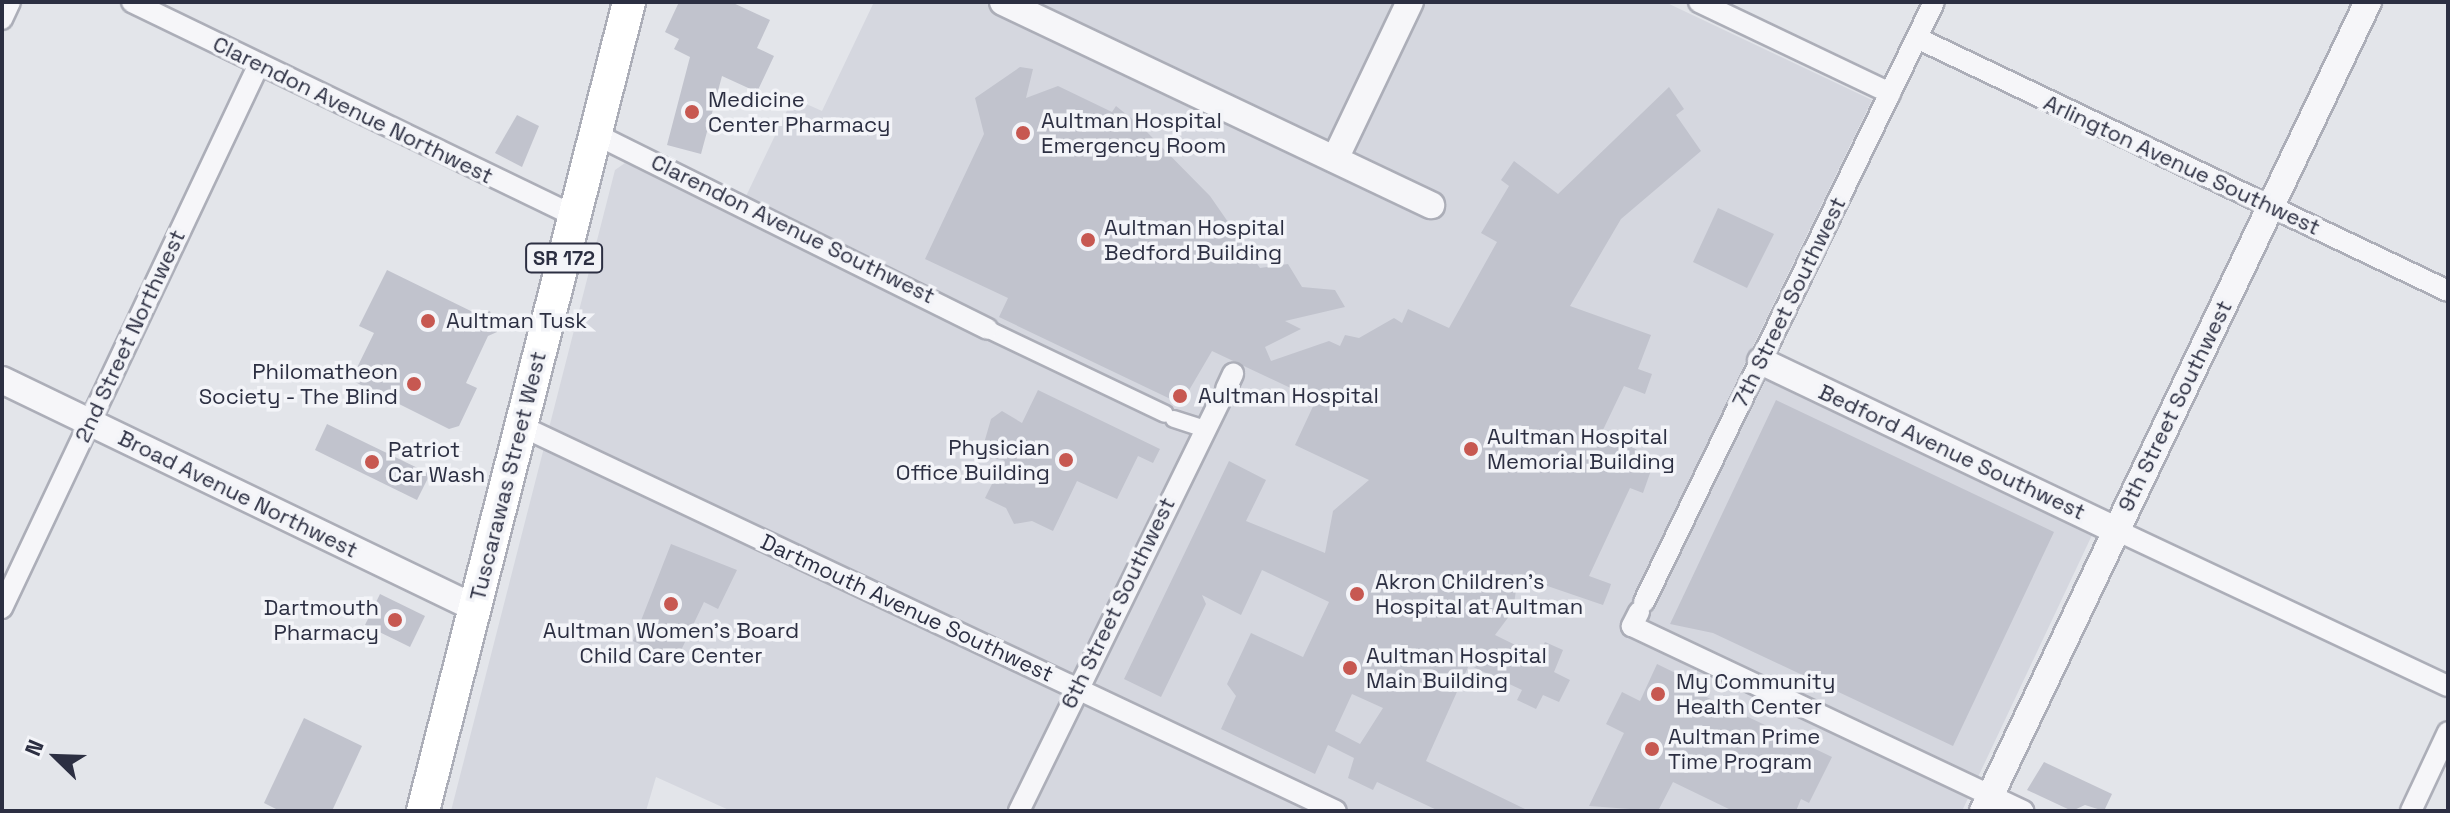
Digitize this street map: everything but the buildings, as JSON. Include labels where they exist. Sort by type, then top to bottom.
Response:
[{"type":"main road","name":"Tuscarawas Street West","points":[[423,811],[629,2]]},
{"type":"street","points":[[2,19],[10,2]]},
{"type":"street","name":"Clarendon Avenue Northwest","points":[[132,2],[575,216]]},
{"type":"street","points":[[1003,2],[1431,205]]},
{"type":"street","points":[[1335,159],[1410,2]]},
{"type":"street","points":[[1699,2],[1890,93]]},
{"type":"street","name":"7th Street Southwest","points":[[1934,2],[1638,613],[1987,803]]},
{"type":"street","name":"9th Street Southwest","points":[[1987,803],[2368,2]]},
{"type":"street","name":"Arlington Avenue Southwest","points":[[1917,38],[2448,291]]},
{"type":"street","name":"2nd Street Northwest","points":[[2,608],[259,64]]},
{"type":"street","name":"Clarendon Avenue Southwest","points":[[595,134],[987,329]]},
{"type":"street","points":[[987,329],[1169,416],[1202,428]]},
{"type":"street","name":"Bedford Avenue Southwest","points":[[1761,361],[2448,686]]},
{"type":"street","name":"Broad Avenue Northwest","points":[[2,380],[475,608]]},
{"type":"street","name":"6th Street Southwest","points":[[1019,811],[1202,428],[1227,387]]},
{"type":"street","name":"Dartmouth Avenue Southwest","points":[[521,426],[1336,811]]},
{"type":"street","points":[[2411,811],[2448,732]]},
{"type":"street","points":[[1987,803],[2024,811]]},
{"type":"shaded area","name":"Aultman Hospital","points":[[874,2],[1665,2],[1872,100],[1743,367],[2093,533],[1962,811],[731,811],[656,777],[646,811],[451,811],[615,170],[625,163],[737,215],[793,98],[822,111]]},
{"type":"place","name":"Medicine Center Pharmacy","points":[[692,112]]},
{"type":"place","name":"Aultman Hospital Emergency Room","points":[[1023,133]]},
{"type":"place","name":"Aultman Hospital Bedford Building","points":[[1088,240]]},
{"type":"place","name":"Aultman Tusk","points":[[428,321]]},
{"type":"place","name":"Philomatheon Society - The Blind","points":[[414,384]]},
{"type":"place","name":"Aultman Hospital","points":[[1180,396]]},
{"type":"place","name":"Aultman Hospital Memorial Building","points":[[1471,449]]},
{"type":"place","name":"Physician Office Building","points":[[1066,460]]},
{"type":"place","name":"Patriot Car Wash","points":[[372,462]]},
{"type":"place","name":"Akron Children's Hospital at Aultman","points":[[1357,594]]},
{"type":"place","name":"Aultman Women's Board Child Care Center","points":[[671,604]]},
{"type":"place","name":"Dartmouth Pharmacy","points":[[395,620]]},
{"type":"place","name":"Aultman Hospital Main Building","points":[[1350,668]]},
{"type":"place","name":"My Community Health Center","points":[[1658,694]]},
{"type":"place","name":"Aultman Prime Time Program","points":[[1652,749]]}]
